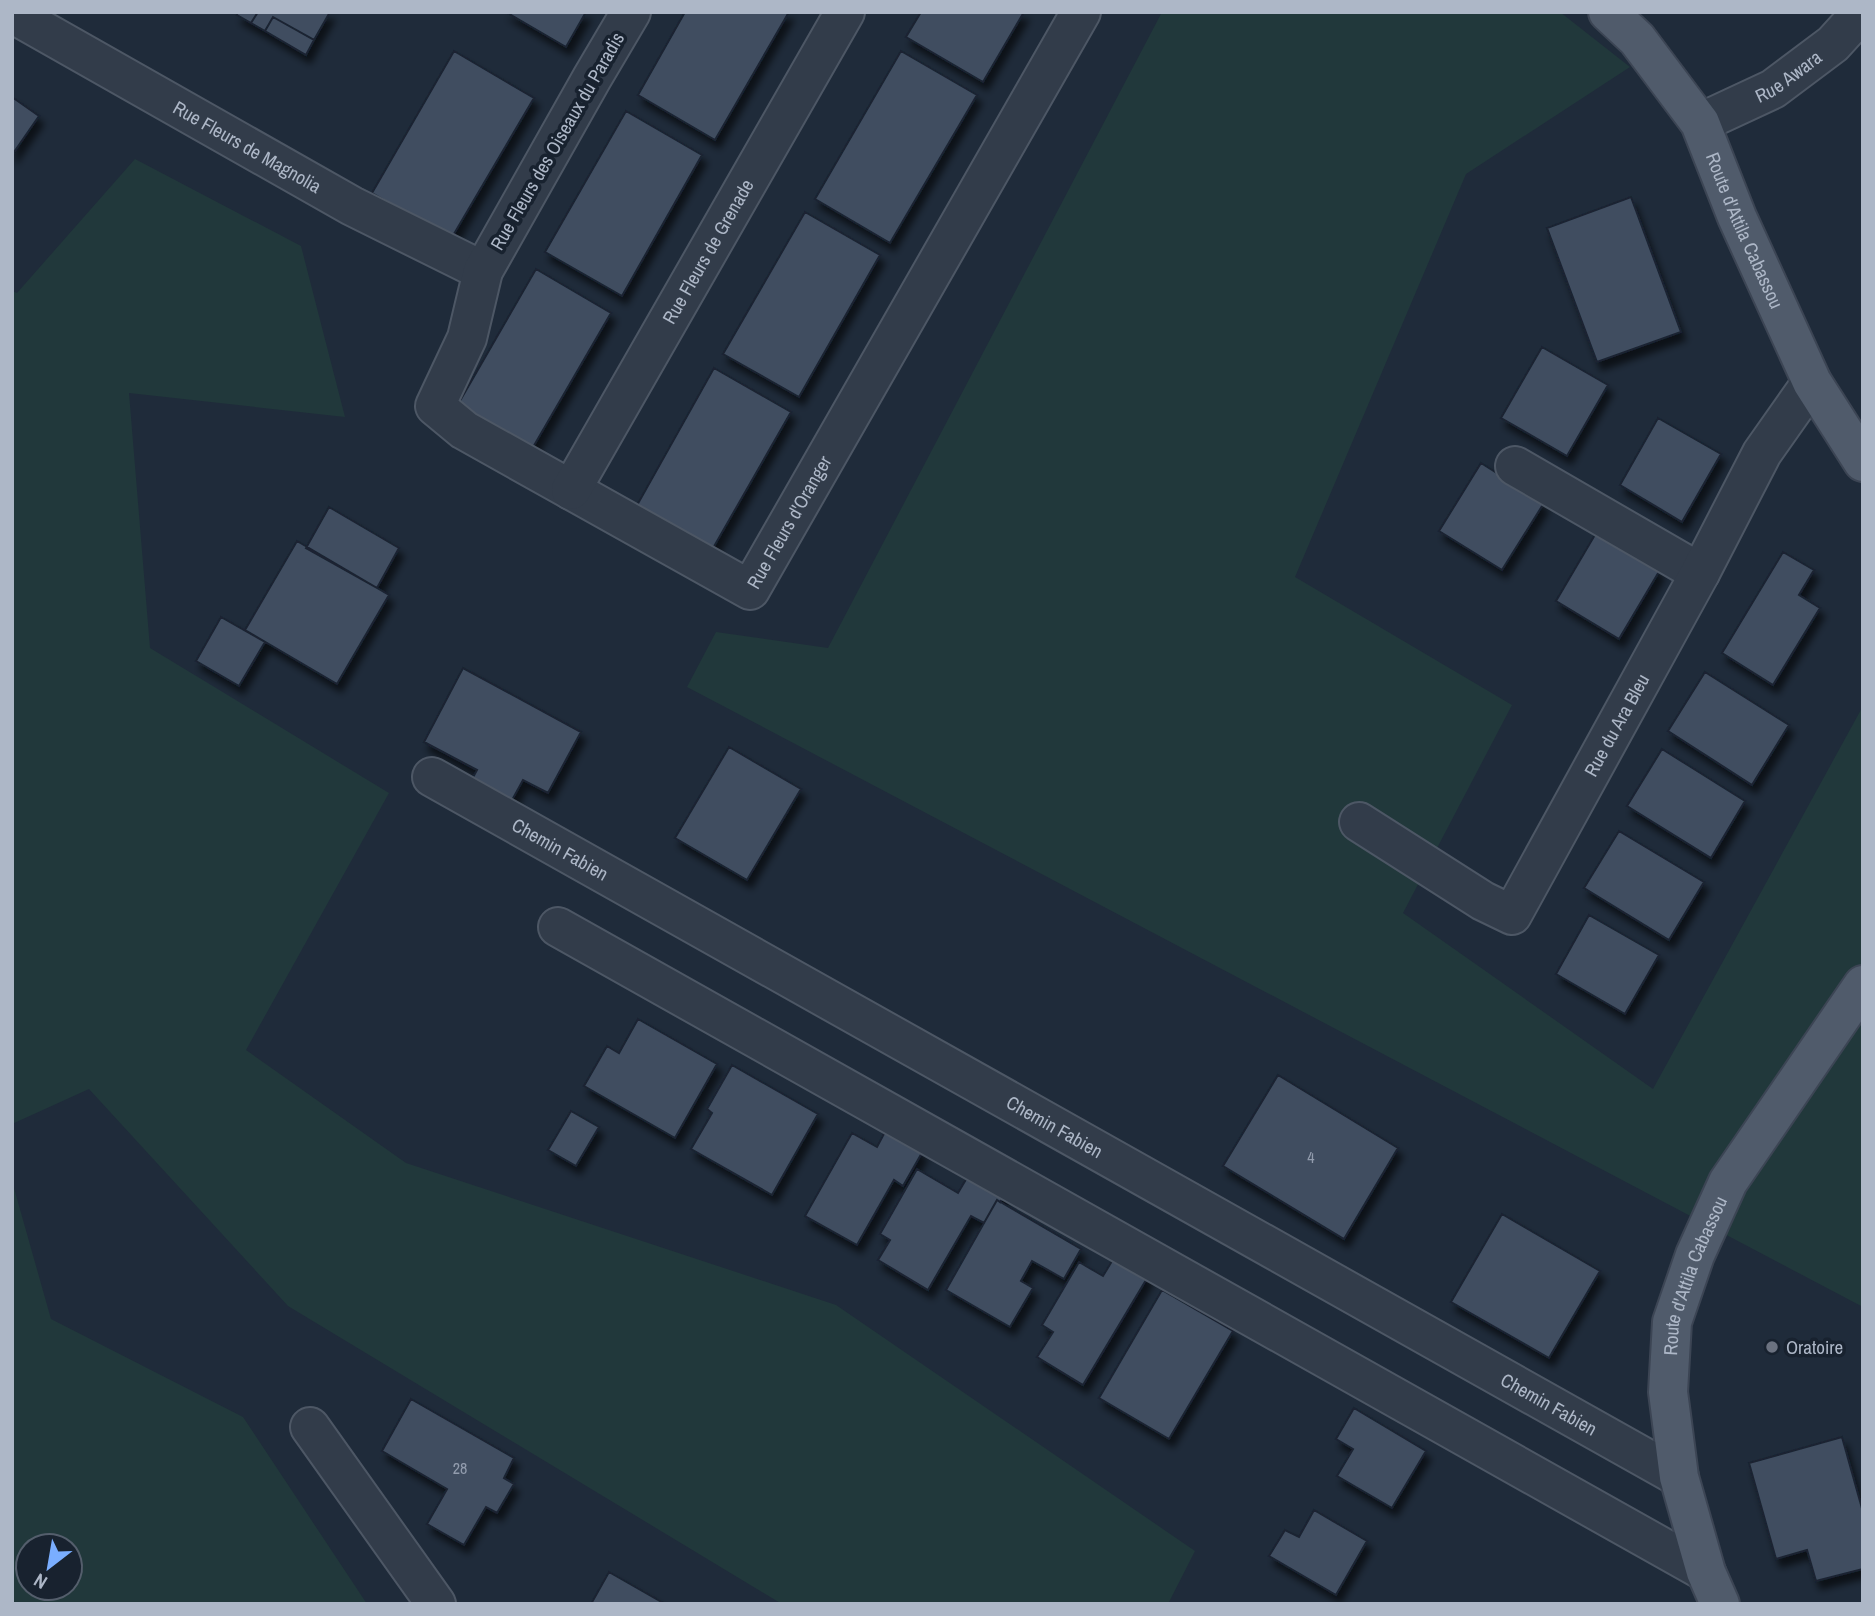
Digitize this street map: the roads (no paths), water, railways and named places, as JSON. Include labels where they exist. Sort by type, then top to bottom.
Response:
[{"type":"main road","name":"Route d'Attila Cabassou","points":[[1608,12],[1637,39],[1700,123],[1737,217],[1812,382],[1863,462]]},
{"type":"main road","name":"Route d'Attila Cabassou","points":[[1713,1588],[1679,1476],[1668,1392],[1672,1322],[1695,1255],[1728,1182],[1863,985]]},
{"type":"street","name":"Rue Fleurs de Magnolia","points":[[21,12],[22,19],[352,206],[483,271]]},
{"type":"street","name":"Rue Fleurs des Oiseaux du Paradis","points":[[483,271],[631,12]]},
{"type":"street","name":"Rue Fleurs de Grenade","points":[[571,490],[845,12]]},
{"type":"street","name":"Rue Fleurs d'Oranger","points":[[483,271],[467,338],[435,406],[464,429],[750,590],[1081,12]]},
{"type":"street","name":"Rue Awara","points":[[1700,123],[1773,89],[1833,44],[1862,12]]},
{"type":"street","name":"Rue du Ara Bleu","points":[[1359,822],[1483,901],[1512,915],[1700,573],[1762,453],[1812,382]]},
{"type":"street","points":[[1515,466],[1700,573]]},
{"type":"street","name":"Chemin Fabien","points":[[432,776],[1679,1476]]},
{"type":"street","points":[[558,927],[1713,1588]]},
{"type":"street","points":[[310,1427],[436,1604]]},
{"type":"place","name":"Oratoire","points":[[1772,1347]]}]
